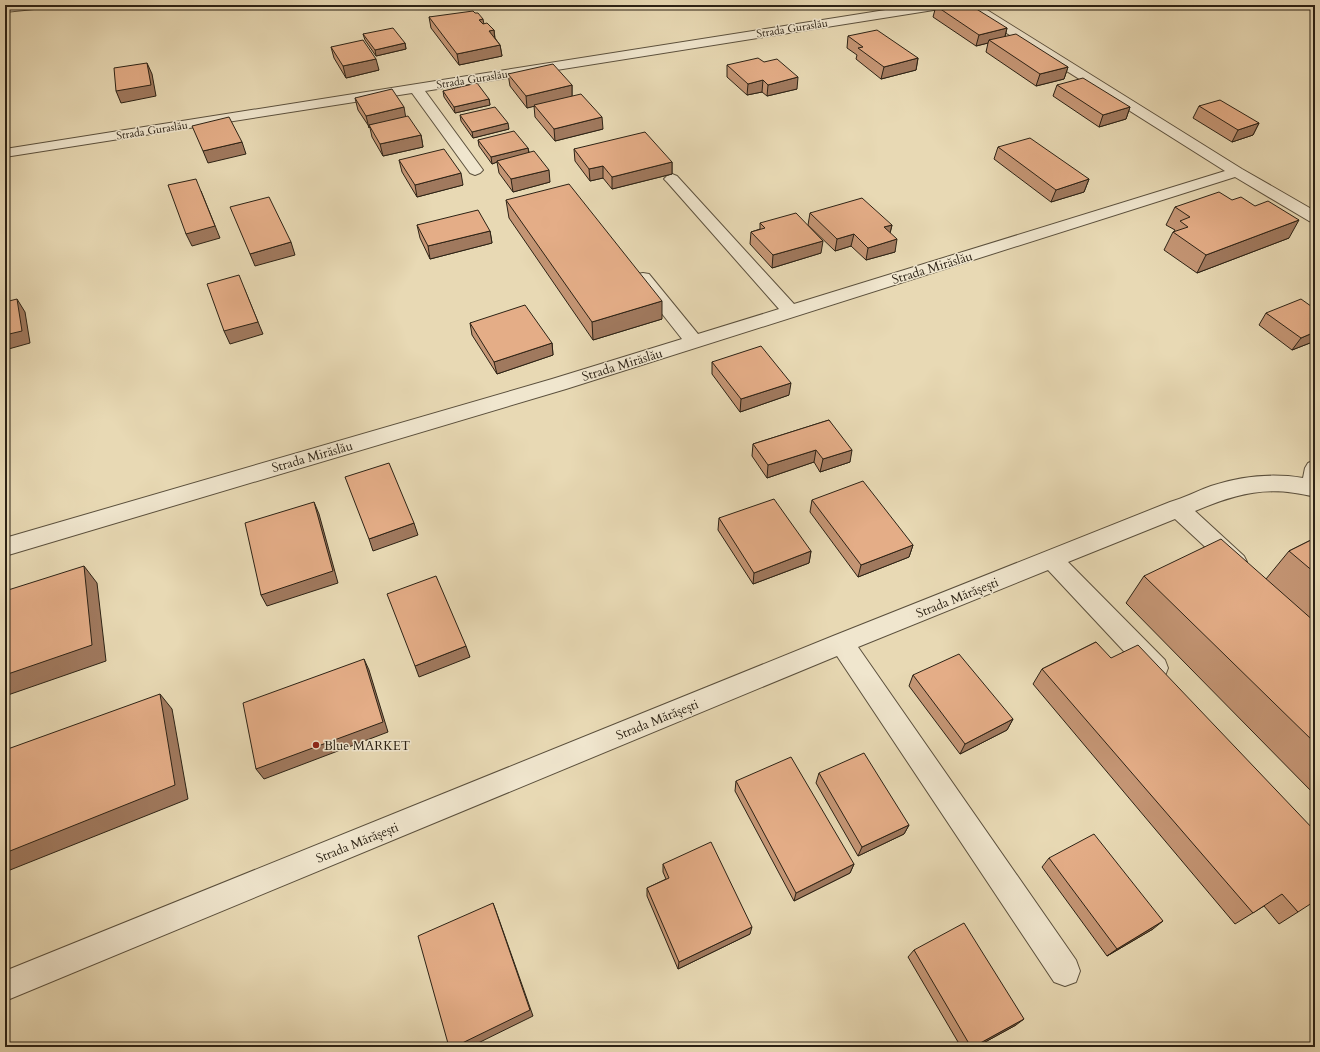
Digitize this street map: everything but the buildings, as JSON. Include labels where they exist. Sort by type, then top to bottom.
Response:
[{"type":"street","points":[[5,8],[34,5]]},
{"type":"street","name":"Strada Guraslău","points":[[5,153],[940,5]]},
{"type":"street","points":[[972,5],[1237,172],[1315,218]]},
{"type":"street","points":[[416,88],[475,170]]},
{"type":"street","name":"Strada Mirăslău","points":[[5,547],[551,386],[1237,172]]},
{"type":"street","points":[[672,179],[790,311]]},
{"type":"street","points":[[631,264],[694,341]]},
{"type":"street","name":"Strada Mărășești","points":[[5,986],[842,643],[1178,508],[1242,485],[1264,482],[1314,482]]},
{"type":"street","points":[[1178,508],[1252,578]]},
{"type":"street","points":[[1051,559],[1172,684]]},
{"type":"street","points":[[842,643],[1065,971]]},
{"type":"place","name":"Blue MARKET","points":[[316,745]]}]
